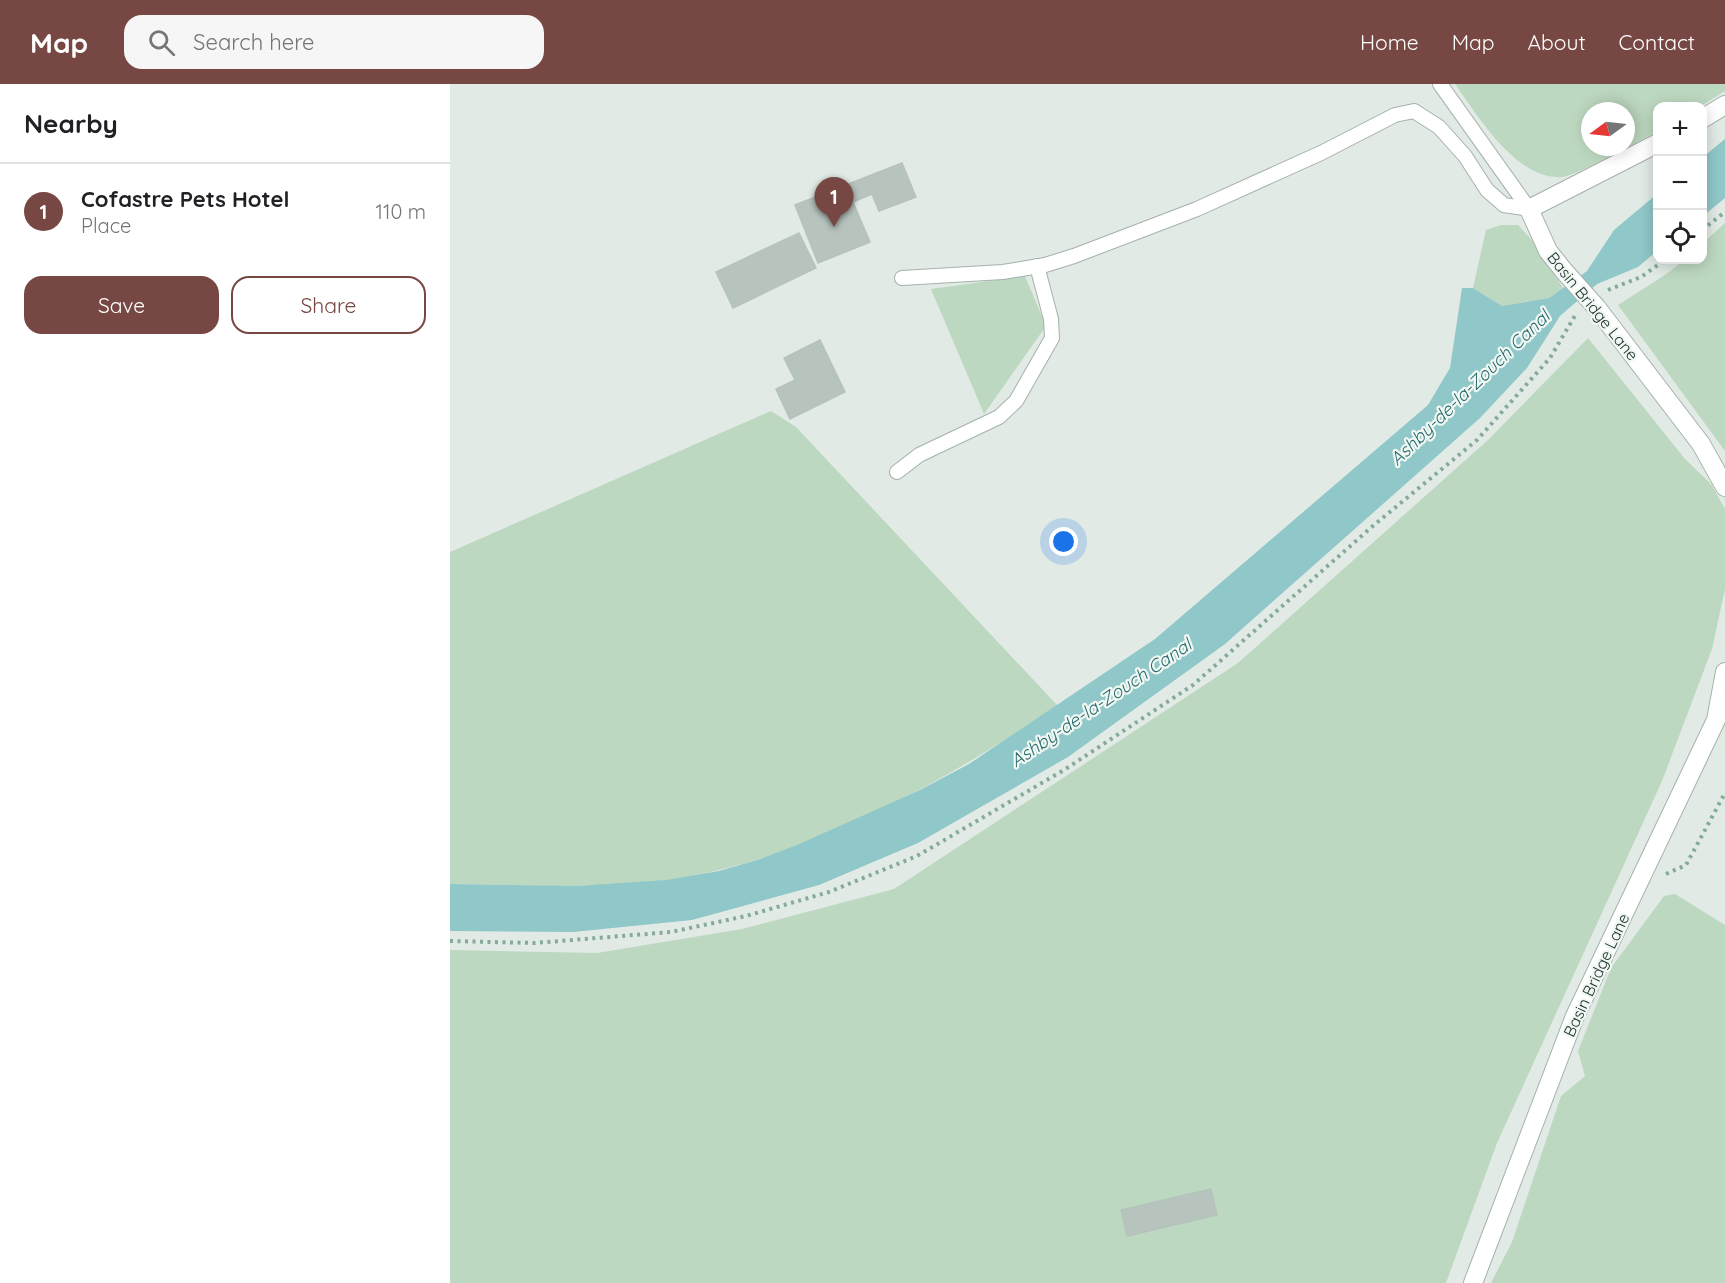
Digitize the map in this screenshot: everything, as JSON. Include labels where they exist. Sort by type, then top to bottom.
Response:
[{"type":"street","points":[[1707,116],[1725,105]]},
{"type":"street","points":[[1529,209],[1653,146]]},
{"type":"street","name":"Basin Bridge Lane","points":[[1529,209],[1548,252],[1594,303],[1701,444],[1725,488]]},
{"type":"street","name":"Basin Bridge Lane","points":[[1473,1283],[1575,1016],[1716,720],[1725,672]]},
{"type":"lane","points":[[1440,84],[1529,209]]},
{"type":"lane","points":[[902,278],[1003,272],[1074,256],[1197,209],[1321,153],[1395,115],[1414,111],[1439,127],[1465,156],[1487,190],[1504,205],[1529,209]]},
{"type":"lane","points":[[897,472],[919,455],[999,417],[1016,401],[1052,338],[1051,319],[1037,266]]},
{"type":"path","points":[[1707,226],[1725,212]]},
{"type":"path","points":[[450,941],[536,943],[671,932],[746,916],[829,892],[917,856],[1064,770],[1193,685],[1374,525],[1477,440],[1550,358],[1576,314],[1641,278],[1660,264]]},
{"type":"path","points":[[1643,873],[1661,878],[1686,865],[1725,793]]},
{"type":"green space","points":[[1455,84],[1725,84],[1725,91],[1707,102],[1653,102],[1653,133],[1635,143],[1635,102],[1581,102],[1581,156],[1610,156],[1562,177],[1545,175],[1529,169],[1514,158],[1487,128]]},
{"type":"green space","points":[[1725,223],[1725,451],[1618,305],[1679,264],[1707,264],[1707,239]]},
{"type":"green space","points":[[1501,225],[1518,225],[1531,239],[1563,288],[1549,298],[1502,306],[1473,288],[1486,230]]},
{"type":"green space","points":[[1025,276],[1046,326],[984,414],[931,289]]},
{"type":"green space","points":[[1588,338],[1685,459],[1711,484],[1725,509],[1725,589],[1712,649],[1662,781],[1497,1143],[1446,1283],[450,1283],[450,950],[597,953],[742,929],[894,889],[1238,663],[1488,440]]},
{"type":"green space","points":[[771,411],[796,427],[1058,706],[967,763],[871,814],[771,855],[720,870],[667,880],[613,885],[450,884],[450,552]]},
{"type":"green space","points":[[1675,894],[1725,925],[1725,1283],[1491,1283],[1512,1242],[1561,1096],[1585,1076],[1578,1051],[1611,968],[1664,896]]},
{"type":"water","points":[[1725,139],[1725,198],[1707,213],[1707,156]]},
{"type":"water","name":"Ashby-de-la-Zouch Canal","points":[[1653,197],[1653,254],[1638,267],[1597,284],[1560,316],[1527,368],[1480,418],[1225,644],[1068,757],[918,843],[819,885],[692,920],[573,932],[450,931],[450,884],[577,886],[666,880],[719,871],[797,845],[918,791],[969,764],[1155,639],[1428,405],[1450,368],[1462,288],[1473,288],[1502,306],[1549,298],[1587,271],[1614,230]]},
{"type":"building","points":[[902,163],[916,197],[879,211],[872,194],[853,202],[870,242],[818,263],[795,205]]},
{"type":"building","points":[[799,233],[816,268],[733,308],[716,272]]},
{"type":"building","points":[[820,340],[845,392],[790,419],[776,389],[795,380],[784,358]]},
{"type":"building","points":[[1211,1189],[1217,1215],[1127,1236],[1121,1210]]},
{"type":"place","name":"Cofastre Pets Hotel","points":[[834,227]]}]
